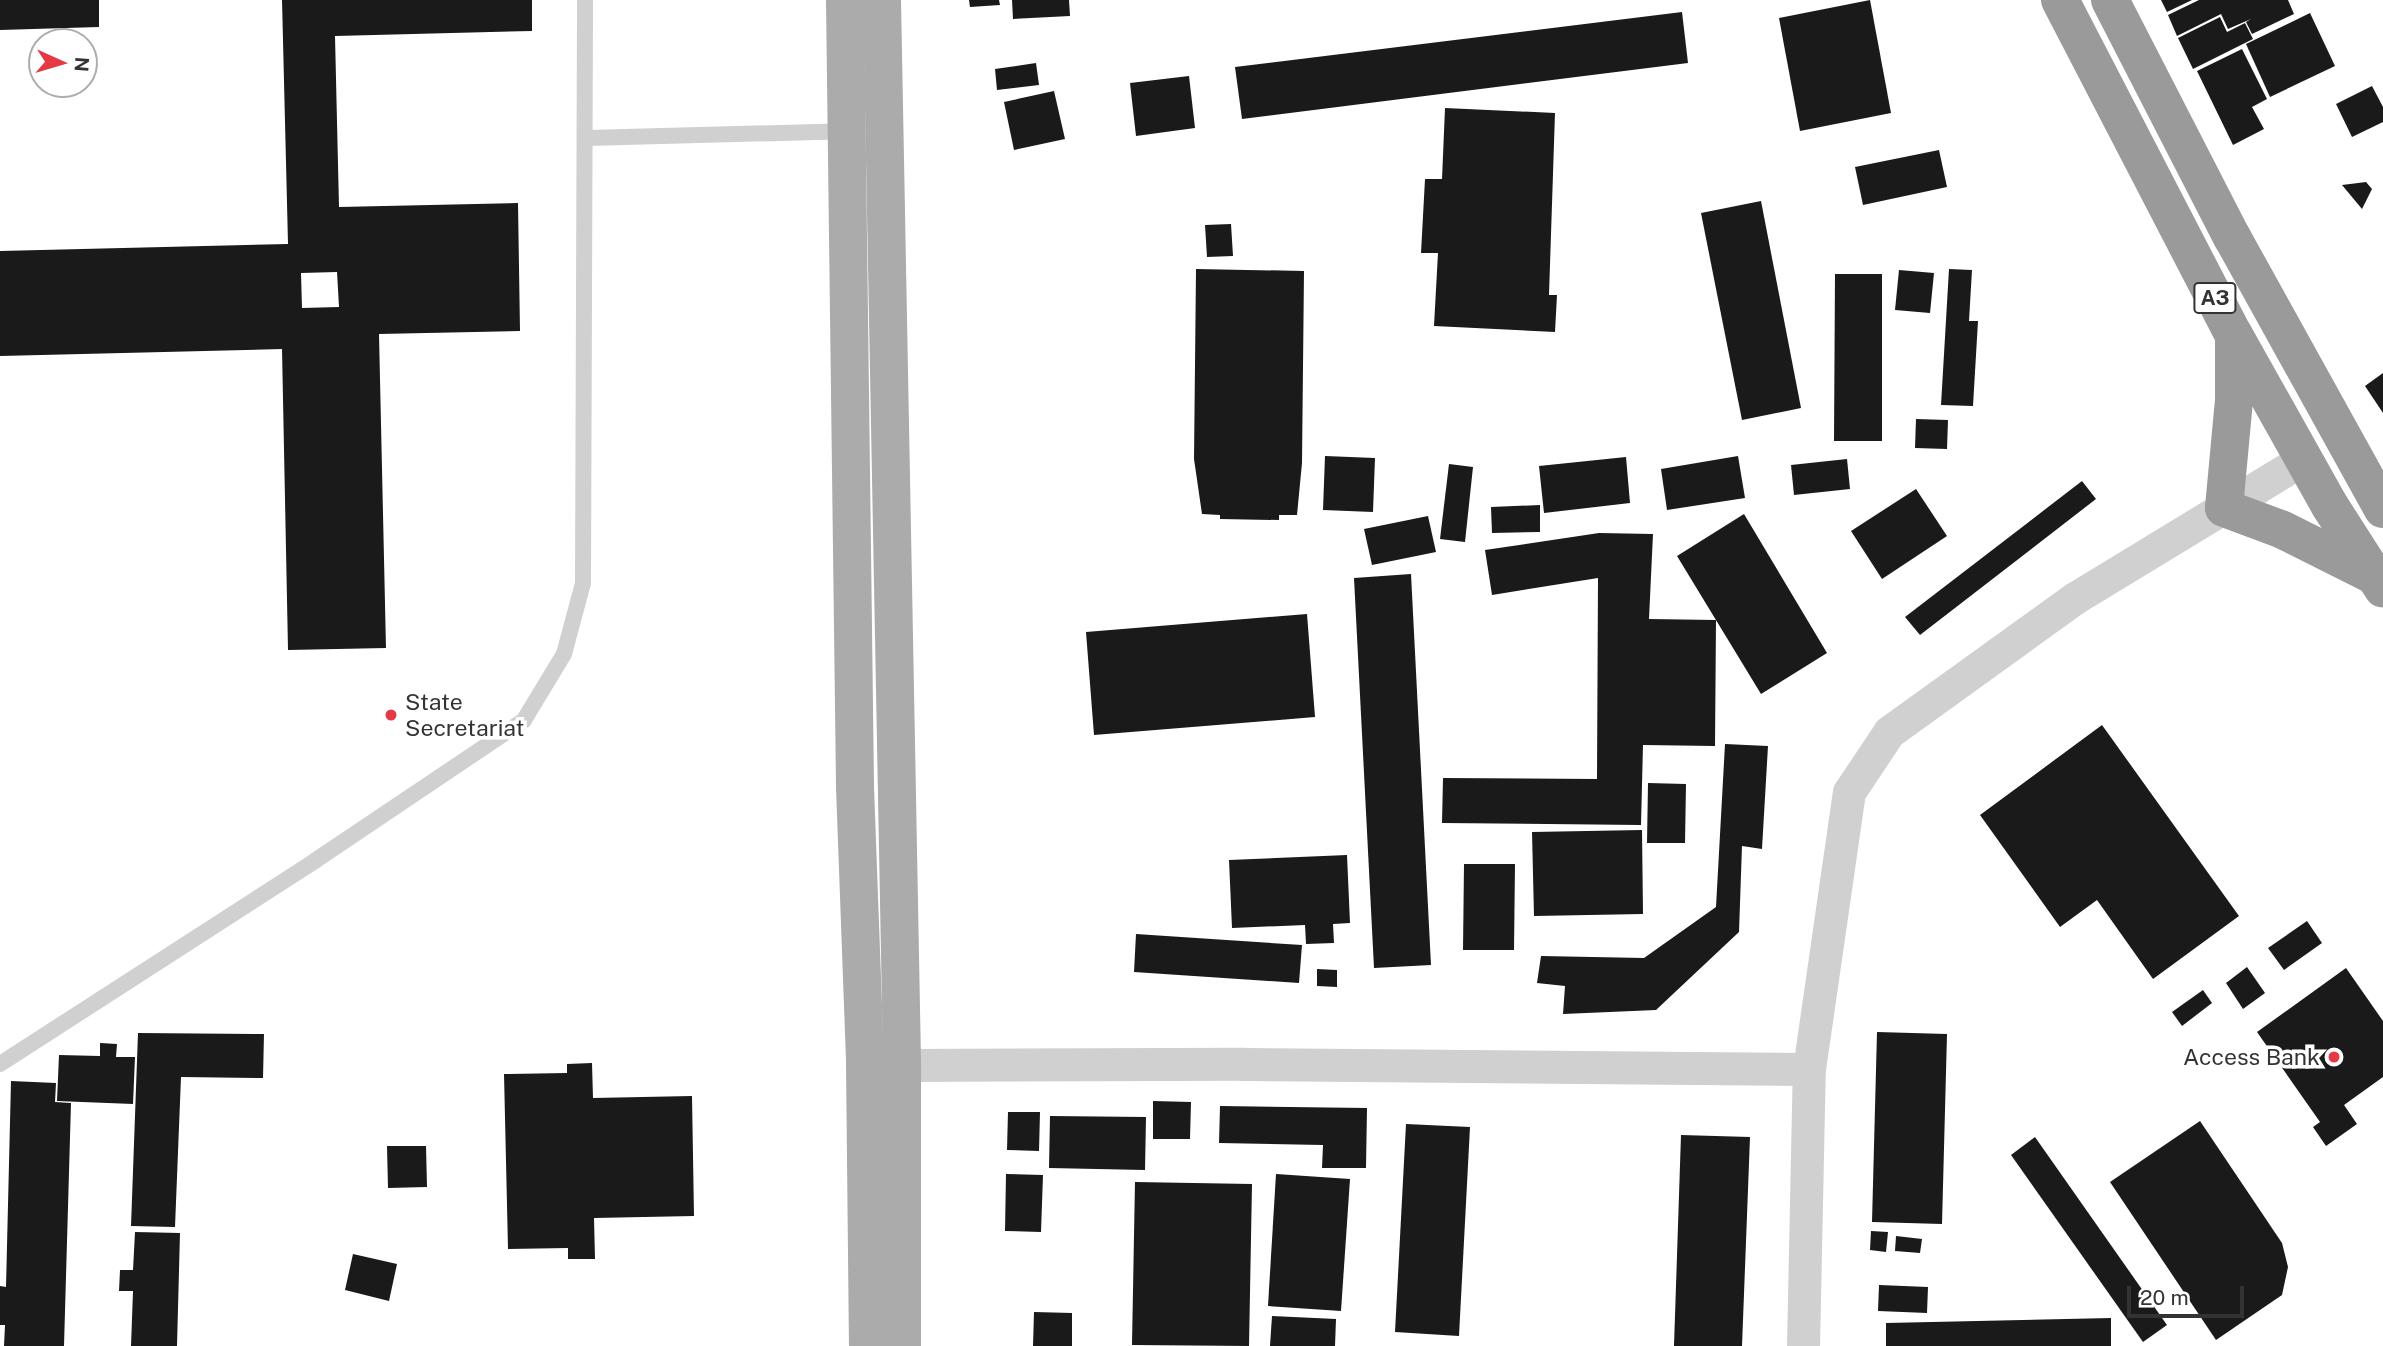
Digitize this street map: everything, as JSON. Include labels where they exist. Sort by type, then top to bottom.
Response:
[{"type":"highway","name":"A3","points":[[2060,0],[2234,335],[2379,583]]},
{"type":"highway","name":"A3","points":[[2110,0],[2232,237],[2383,509]]},
{"type":"highway","points":[[2234,335],[2234,400],[2224,508],[2283,530],[2379,583]]},
{"type":"main road","points":[[845,0],[867,1346]]},
{"type":"main road","points":[[883,0],[902,1065],[902,1346]]},
{"type":"street","points":[[1803,1346],[1809,1069],[1849,792],[1889,732],[2075,598],[2305,459]]},
{"type":"street","points":[[902,1065],[1258,1064],[1809,1069]]},
{"type":"lane","points":[[0,1064],[316,860],[524,720],[564,654],[583,583],[587,138],[585,0]]},
{"type":"lane","points":[[587,138],[846,131]]},
{"type":"building","points":[[0,0],[99,0],[99,27],[0,30]]},
{"type":"building","points":[[282,0],[532,0],[532,31],[335,36],[339,207],[518,203],[520,331],[379,334],[386,648],[288,650],[282,349],[0,356],[0,251],[288,244]],"holes":[[[337,272],[339,307],[302,308],[301,273]]]},
{"type":"building","points":[[969,0],[999,0],[1000,5],[970,7]]},
{"type":"building","points":[[1012,0],[1069,0],[1070,16],[1013,19]]},
{"type":"building","points":[[1870,0],[1891,113],[1800,131],[1779,18]]},
{"type":"building","points":[[2161,0],[2192,0],[2167,12]]},
{"type":"building","points":[[2199,0],[2288,0],[2294,14],[2252,34],[2246,22],[2251,19],[2228,29],[2221,14],[2177,36],[2168,15]]},
{"type":"building","points":[[1682,12],[1688,63],[1242,119],[1235,67]]},
{"type":"building","points":[[2310,13],[2335,66],[2270,97],[2246,44]]},
{"type":"building","points":[[2220,17],[2227,32],[2245,23],[2253,39],[2193,69],[2178,38]]},
{"type":"building","points":[[2242,49],[2267,99],[2252,107],[2264,129],[2233,145],[2197,71]]},
{"type":"building","points":[[1036,63],[1039,85],[997,90],[995,69]]},
{"type":"building","points":[[1189,76],[1195,128],[1136,136],[1130,83]]},
{"type":"building","points":[[2372,86],[2383,107],[2383,122],[2352,137],[2336,104]]},
{"type":"building","points":[[1054,91],[1065,139],[1014,150],[1004,102]]},
{"type":"building","points":[[1445,108],[1555,113],[1549,295],[1557,295],[1555,332],[1434,326],[1438,253],[1421,253],[1425,179],[1442,179]]},
{"type":"building","points":[[1939,150],[1947,187],[1863,205],[1855,167]]},
{"type":"building","points":[[2366,182],[2372,189],[2362,209],[2342,185]]},
{"type":"building","points":[[1761,201],[1801,408],[1742,420],[1701,213]]},
{"type":"building","points":[[1231,224],[1233,256],[1207,257],[1205,225]]},
{"type":"building","points":[[1196,269],[1304,271],[1302,463],[1297,515],[1279,515],[1279,520],[1220,519],[1220,515],[1202,514],[1194,459]]},
{"type":"building","points":[[1949,269],[1972,270],[1969,321],[1978,321],[1973,406],[1941,405]]},
{"type":"building","points":[[1899,270],[1934,273],[1930,313],[1895,310]]},
{"type":"building","points":[[1835,274],[1882,274],[1882,441],[1834,441]]},
{"type":"building","points":[[2383,373],[2383,413],[2365,386]]},
{"type":"building","points":[[1916,419],[1948,420],[1947,449],[1915,448]]},
{"type":"building","points":[[1325,456],[1375,458],[1373,512],[1323,510]]},
{"type":"building","points":[[1738,456],[1745,498],[1667,510],[1661,469]]},
{"type":"building","points":[[1626,457],[1630,503],[1544,513],[1539,466]]},
{"type":"building","points":[[1847,459],[1850,489],[1794,495],[1791,465]]},
{"type":"building","points":[[1449,464],[1473,467],[1465,542],[1440,539]]},
{"type":"building","points":[[2082,481],[2096,499],[1920,635],[1905,617]]},
{"type":"building","points":[[1916,489],[1947,536],[1882,579],[1851,531]]},
{"type":"building","points":[[1540,505],[1540,532],[1492,533],[1491,507]]},
{"type":"building","points":[[1744,514],[1827,653],[1761,694],[1677,556]]},
{"type":"building","points":[[1428,516],[1436,552],[1372,565],[1364,529]]},
{"type":"building","points":[[1599,533],[1653,534],[1649,619],[1716,620],[1715,746],[1643,745],[1641,825],[1442,823],[1443,778],[1597,779],[1598,578],[1492,595],[1485,550]]},
{"type":"building","points":[[1411,574],[1431,965],[1374,968],[1354,578]]},
{"type":"building","points":[[1307,614],[1315,717],[1094,735],[1086,632]]},
{"type":"building","points":[[2102,725],[2239,916],[2153,979],[2097,900],[2060,927],[1980,815]]},
{"type":"building","points":[[1725,744],[1768,746],[1762,849],[1742,846],[1739,932],[1656,1010],[1563,1014],[1565,986],[1537,983],[1541,956],[1644,958],[1716,907]]},
{"type":"building","points":[[1648,783],[1686,784],[1685,843],[1647,843]]},
{"type":"building","points":[[1642,830],[1643,914],[1534,916],[1532,832]]},
{"type":"building","points":[[1347,855],[1350,923],[1333,924],[1334,943],[1306,944],[1305,925],[1232,928],[1229,860]]},
{"type":"building","points":[[1464,864],[1515,864],[1514,950],[1463,950]]},
{"type":"building","points":[[2307,921],[2322,943],[2284,970],[2268,948]]},
{"type":"building","points":[[1136,934],[1302,945],[1299,983],[1134,972]]},
{"type":"building","points":[[2247,967],[2265,993],[2243,1009],[2226,983]]},
{"type":"building","points":[[2346,968],[2383,1021],[2383,1077],[2344,1105],[2357,1124],[2326,1146],[2313,1127],[2320,1122],[2257,1032]]},
{"type":"building","points":[[1317,969],[1337,970],[1337,987],[1317,986]]},
{"type":"building","points":[[2203,990],[2212,1003],[2182,1026],[2172,1012]]},
{"type":"building","points":[[1877,1032],[1947,1034],[1942,1224],[1872,1222]]},
{"type":"building","points":[[138,1033],[264,1034],[263,1078],[181,1077],[175,1227],[131,1226]]},
{"type":"building","points":[[100,1043],[117,1044],[116,1057],[135,1057],[133,1104],[57,1101],[59,1055],[100,1056]]},
{"type":"building","points":[[592,1063],[593,1098],[692,1096],[694,1216],[594,1218],[595,1259],[568,1259],[568,1248],[508,1249],[504,1074],[567,1073],[567,1064]]},
{"type":"building","points":[[11,1081],[56,1083],[55,1102],[71,1103],[64,1346],[4,1346],[5,1325],[0,1325],[0,1286],[6,1287]]},
{"type":"building","points":[[1153,1101],[1191,1102],[1190,1139],[1153,1139]]},
{"type":"building","points":[[1220,1106],[1367,1108],[1366,1168],[1322,1168],[1323,1145],[1219,1143]]},
{"type":"building","points":[[1008,1112],[1040,1112],[1039,1151],[1007,1150]]},
{"type":"building","points":[[1050,1116],[1146,1117],[1145,1170],[1049,1168]]},
{"type":"building","points":[[2200,1121],[2282,1243],[2288,1267],[2282,1295],[2216,1340],[2110,1182]]},
{"type":"building","points":[[1406,1124],[1470,1127],[1459,1336],[1395,1332]]},
{"type":"building","points":[[1681,1135],[1750,1137],[1742,1346],[1674,1346]]},
{"type":"building","points":[[2035,1137],[2167,1325],[2143,1342],[2011,1155]]},
{"type":"building","points":[[387,1146],[426,1146],[427,1187],[388,1188]]},
{"type":"building","points":[[1006,1174],[1043,1175],[1041,1232],[1005,1231]]},
{"type":"building","points":[[1276,1174],[1350,1179],[1341,1311],[1268,1306]]},
{"type":"building","points":[[1135,1182],[1252,1184],[1249,1346],[1132,1345]]},
{"type":"building","points":[[1871,1231],[1888,1232],[1886,1252],[1870,1250]]},
{"type":"building","points":[[135,1232],[180,1233],[177,1346],[131,1346],[133,1291],[119,1291],[120,1270],[133,1270]]},
{"type":"building","points":[[1896,1236],[1922,1239],[1920,1253],[1895,1251]]},
{"type":"building","points":[[353,1254],[397,1264],[389,1301],[345,1290]]},
{"type":"building","points":[[1879,1285],[1928,1287],[1927,1313],[1878,1311]]},
{"type":"building","points":[[1034,1312],[1072,1313],[1072,1346],[1033,1346]]},
{"type":"building","points":[[1272,1316],[1336,1319],[1335,1346],[1270,1346]]},
{"type":"building","points":[[2111,1318],[2111,1346],[1886,1346],[1886,1323]]},
{"type":"place","name":"State Secretariat","points":[[391,715]]},
{"type":"place","name":"Access Bank","points":[[2334,1057]]}]
